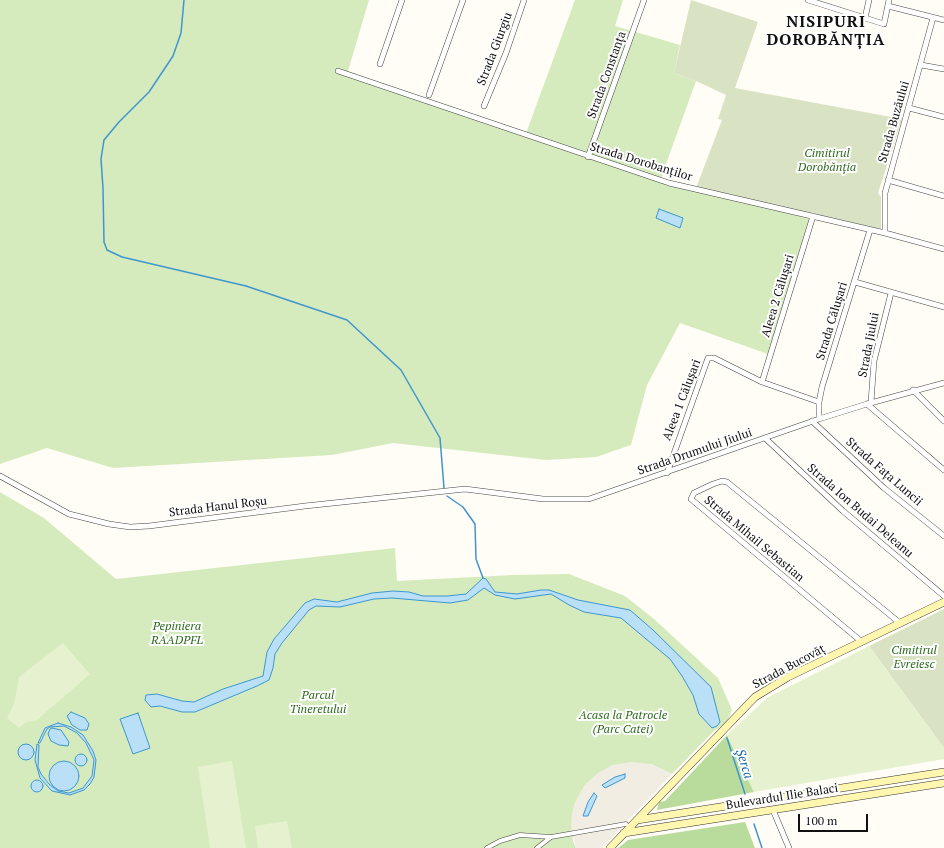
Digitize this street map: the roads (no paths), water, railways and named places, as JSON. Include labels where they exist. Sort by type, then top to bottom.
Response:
[{"type":"main road","name":"Strada Bucovăț","points":[[610,848],[755,697],[774,684],[944,602]]},
{"type":"main road","name":"Bulevardul Ilie Balaci","points":[[637,820],[944,772]]},
{"type":"main road","name":"Bulevardul Ilie Balaci","points":[[624,833],[944,783]]},
{"type":"street","points":[[380,64],[402,0]]},
{"type":"street","points":[[429,95],[463,0]]},
{"type":"street","name":"Strada Giurgiu","points":[[484,106],[506,53],[524,0]]},
{"type":"street","name":"Strada Constanța","points":[[588,157],[644,0]]},
{"type":"street","points":[[808,0],[824,2],[884,24],[890,0]]},
{"type":"street","points":[[865,18],[870,0]]},
{"type":"street","points":[[888,6],[944,20]]},
{"type":"street","name":"Strada Buzăului","points":[[885,233],[885,192],[933,18]]},
{"type":"street","points":[[921,65],[944,70]]},
{"type":"street","name":"Strada Dorobanților","points":[[338,71],[588,157],[669,183],[885,233],[944,249]]},
{"type":"street","points":[[909,108],[944,117]]},
{"type":"street","points":[[888,180],[944,196]]},
{"type":"street","name":"Aleea 2 Călușari","points":[[762,382],[813,216]]},
{"type":"street","name":"Strada Călușari","points":[[818,419],[822,387],[870,230]]},
{"type":"street","points":[[855,282],[944,307]]},
{"type":"street","name":"Strada Jiului","points":[[869,403],[874,361],[891,293]]},
{"type":"street","name":"Aleea 1 Călușari","points":[[667,473],[706,360],[710,357],[714,358],[762,382]]},
{"type":"street","points":[[762,382],[819,402]]},
{"type":"street","name":"Strada Drumului Jiului","points":[[448,491],[465,489],[483,490],[543,499],[588,499],[667,473],[818,419],[913,390],[944,383]]},
{"type":"street","points":[[913,390],[944,421]]},
{"type":"street","points":[[869,403],[944,470]]},
{"type":"street","name":"Strada Fața Luncii","points":[[812,421],[884,488],[944,536]]},
{"type":"street","name":"Strada Ion Budai Deleanu","points":[[766,438],[843,511],[944,596]]},
{"type":"street","name":"Strada Hanul Roșu","points":[[0,476],[69,514],[102,523],[130,527],[448,491]]},
{"type":"street","name":"Strada Mihail Sebastian","points":[[862,642],[691,499],[694,493],[722,481],[727,482],[900,623]]},
{"type":"street","points":[[773,810],[789,848]]},
{"type":"street","points":[[486,848],[510,837],[520,835],[551,837],[626,824]]},
{"type":"street","points":[[537,848],[551,837]]},
{"type":"water","points":[[659,209],[683,218],[680,228],[656,218]]},
{"type":"water","points":[[483,578],[486,579],[495,592],[517,594],[549,590],[578,600],[630,610],[653,630],[711,687],[720,722],[717,726],[712,728],[699,714],[693,695],[670,659],[621,618],[584,612],[551,594],[515,599],[495,595],[484,588],[468,600],[450,603],[392,598],[374,599],[340,607],[316,606],[309,610],[275,654],[269,680],[195,712],[182,712],[160,706],[151,707],[145,700],[146,695],[157,694],[182,701],[194,702],[223,689],[263,676],[267,652],[274,639],[305,603],[314,599],[337,602],[372,593],[393,591],[409,592],[423,596],[466,594]]},
{"type":"water","points":[[71,712],[85,718],[89,724],[87,730],[80,730],[72,725],[67,716]]},
{"type":"water","points":[[138,713],[150,748],[133,754],[120,719]]},
{"type":"water","points":[[58,723],[71,727],[83,735],[93,751],[96,760],[94,777],[90,784],[84,790],[70,795],[52,791],[40,778],[35,760],[37,744],[39,745],[38,767],[41,774],[49,784],[58,791],[69,793],[83,788],[92,776],[94,760],[86,743],[77,733],[64,726],[50,727],[47,729],[40,743],[38,743],[45,728]]},
{"type":"water","points":[[52,728],[61,730],[69,742],[68,746],[59,745],[51,741],[48,734]]},
{"type":"water","points":[[26,744],[33,749],[34,752],[29,759],[26,760],[19,755],[18,752],[23,745]]},
{"type":"water","points":[[81,754],[85,756],[87,760],[85,764],[81,766],[77,764],[75,760],[77,756]]},
{"type":"water","points":[[64,761],[74,766],[79,776],[74,786],[64,791],[54,786],[49,776],[54,766]]},
{"type":"water","points":[[625,774],[625,778],[605,788],[602,785],[615,777]]},
{"type":"water","points":[[35,780],[39,780],[43,786],[39,792],[35,792],[31,788],[31,784]]},
{"type":"water","points":[[594,793],[597,796],[588,816],[583,816],[588,802]]},
{"type":"waterway","points":[[184,0],[181,33],[173,56],[149,92],[119,122],[104,140],[101,159],[104,242],[107,250],[122,257],[246,286],[347,320],[401,370],[440,438],[444,488]]},
{"type":"waterway","points":[[447,496],[463,507],[475,524],[476,559],[483,578]]},
{"type":"waterway","name":"Șerca","points":[[727,738],[745,794]]},
{"type":"waterway","name":"Șerca","points":[[754,824],[762,848]]},
{"type":"district","name":"NISIPURI DOROBĂNȚIA","points":[[826,31]]},
{"type":"park label","name":"Cimitirul Dorobănția","points":[[827,161]]},
{"type":"park label","name":"Pepiniera RAADPFL","points":[[177,634]]},
{"type":"park label","name":"Cimitirul Evreiesc","points":[[914,658]]},
{"type":"park label","name":"Parcul Tineretului","points":[[318,703]]},
{"type":"park label","name":"Acasa la Patrocle (Parc Catei)","points":[[623,723]]}]
